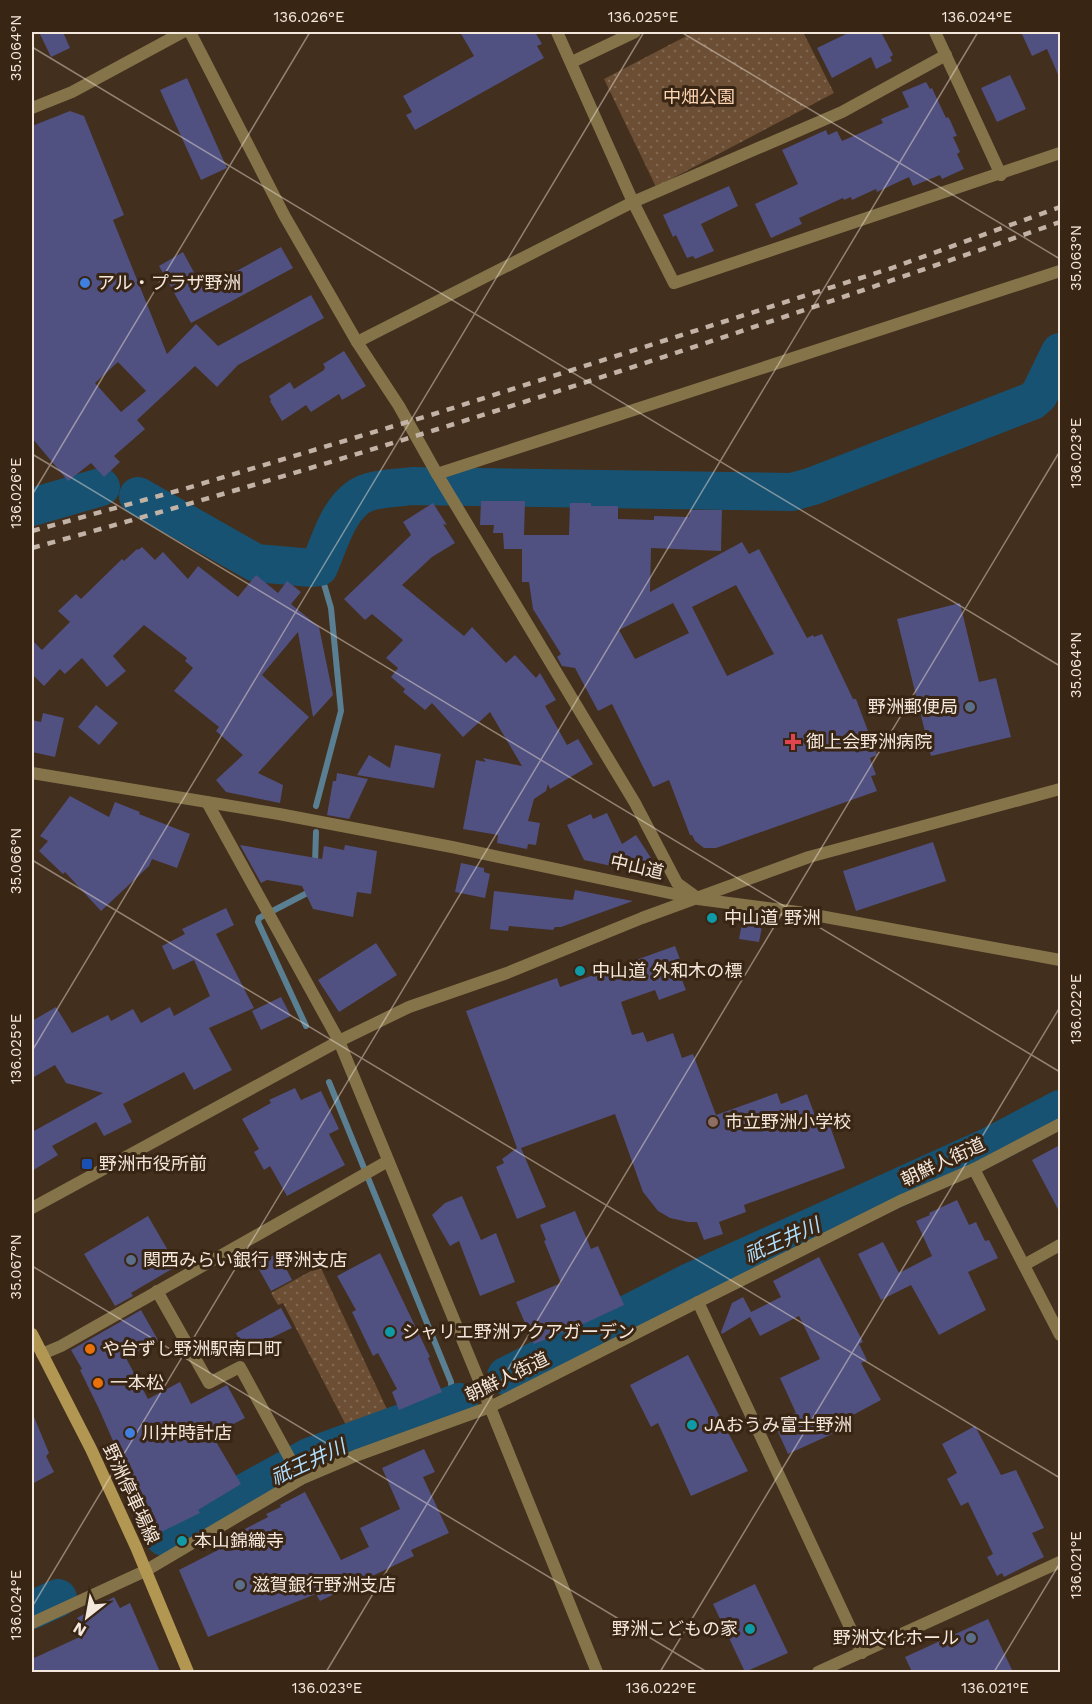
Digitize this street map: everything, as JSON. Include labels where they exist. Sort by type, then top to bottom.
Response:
[{"type":"main road","name":"野洲停車場線","points":[[32,1334],[91,1449],[188,1672]]},
{"type":"street","points":[[32,108],[72,92],[183,32]]},
{"type":"street","points":[[190,32],[284,215],[357,342],[399,406],[437,474],[634,803],[677,883],[698,899]]},
{"type":"street","points":[[557,32],[633,202],[674,283],[1001,175],[1060,153]]},
{"type":"street","points":[[572,62],[635,32]]},
{"type":"street","points":[[935,32],[1001,175]]},
{"type":"street","points":[[357,342],[633,202],[842,112],[946,55]]},
{"type":"street","points":[[437,474],[1060,271]]},
{"type":"street","name":"中山道","points":[[32,772],[452,847],[698,899],[798,912],[1060,960]]},
{"type":"street","points":[[32,1208],[339,1041],[409,1007],[507,973],[642,918],[809,857],[1060,789]]},
{"type":"street","points":[[207,802],[339,1041],[597,1672]]},
{"type":"street","name":"朝鮮人街道","points":[[32,1623],[145,1571],[299,1474],[490,1407],[900,1202],[974,1169],[1060,1124]]},
{"type":"street","points":[[42,1354],[388,1161]]},
{"type":"street","points":[[974,1169],[1060,1335]]},
{"type":"street","points":[[1024,1265],[1060,1245]]},
{"type":"street","points":[[157,1291],[209,1383],[240,1366],[299,1474]]},
{"type":"street","points":[[698,1302],[862,1653]]},
{"type":"street","points":[[818,1672],[1060,1562]]},
{"type":"green space","name":"中畑公園","points":[[694,32],[803,32],[834,93],[656,187],[604,79]]},
{"type":"green space","points":[[320,1266],[392,1420],[349,1431],[283,1303],[278,1305],[271,1293]]},
{"type":"building","points":[[39,32],[63,32],[70,48],[51,57]]},
{"type":"building","points":[[460,32],[535,32],[542,44],[537,46],[544,58],[415,130],[406,115],[412,112],[403,96],[474,56]]},
{"type":"building","points":[[850,32],[881,32],[893,55],[890,57],[892,61],[876,69],[871,57],[832,78],[817,48]]},
{"type":"building","points":[[1021,32],[1060,32],[1060,79],[1047,49],[1032,56]]},
{"type":"building","points":[[1010,75],[1026,109],[997,122],[981,88]]},
{"type":"building","points":[[187,78],[227,168],[201,180],[160,90]]},
{"type":"building","points":[[926,82],[930,89],[932,88],[957,136],[953,137],[964,169],[942,179],[940,175],[913,186],[909,177],[877,192],[876,189],[852,200],[851,197],[844,200],[843,198],[799,218],[802,224],[771,238],[755,204],[798,184],[782,150],[826,130],[828,135],[837,131],[842,141],[883,123],[881,119],[909,107],[902,92]]},
{"type":"building","name":"アル・プラザ野洲","points":[[70,111],[84,116],[124,215],[113,220],[167,354],[196,324],[218,346],[311,295],[324,318],[238,365],[217,387],[195,366],[137,420],[145,429],[114,456],[120,462],[104,477],[91,463],[68,481],[32,438],[32,126]],"holes":[[[118,362],[146,391],[121,412],[95,383]]]},
{"type":"building","points":[[729,186],[738,206],[701,224],[714,251],[695,259],[693,256],[687,258],[676,235],[673,237],[663,215]]},
{"type":"building","points":[[281,247],[293,268],[191,323],[159,266],[183,252],[203,289]]},
{"type":"building","points":[[344,351],[366,386],[342,400],[339,394],[311,412],[306,405],[282,421],[269,396],[290,382],[294,389],[324,370],[323,364]]},
{"type":"building","points":[[481,501],[525,501],[524,535],[569,535],[570,503],[618,506],[618,519],[654,520],[654,516],[689,517],[690,510],[722,510],[721,551],[651,548],[650,592],[742,542],[749,554],[759,549],[807,638],[822,634],[853,699],[856,699],[877,755],[870,758],[876,775],[871,776],[877,791],[716,848],[704,848],[690,835],[669,780],[653,787],[612,704],[598,711],[575,668],[562,666],[557,657],[561,654],[533,609],[529,582],[522,582],[522,549],[504,549],[503,533],[493,533],[494,525],[480,525]],"holes":[[[736,585],[774,654],[727,676],[692,607]],[[673,603],[689,633],[635,659],[619,630]]]},
{"type":"building","points":[[433,503],[455,543],[432,557],[402,585],[464,636],[472,627],[506,663],[515,655],[536,678],[540,673],[556,700],[545,706],[567,745],[578,739],[593,764],[550,789],[548,784],[546,791],[534,799],[528,821],[540,823],[536,845],[528,844],[527,849],[497,843],[498,835],[463,829],[476,760],[486,762],[483,758],[522,766],[490,712],[463,737],[432,703],[425,710],[403,692],[405,689],[391,677],[398,668],[386,658],[403,640],[372,614],[365,620],[344,599],[411,535],[403,522]]},
{"type":"building","points":[[142,547],[155,560],[163,552],[188,579],[198,566],[238,597],[256,575],[278,593],[287,581],[301,592],[291,604],[319,627],[333,695],[313,717],[298,632],[262,675],[309,717],[258,773],[283,785],[280,803],[226,792],[216,780],[243,755],[216,731],[219,727],[174,691],[193,668],[185,661],[187,658],[144,625],[113,656],[126,671],[107,687],[82,658],[65,674],[60,669],[44,686],[32,674],[32,640],[42,650],[70,622],[58,611],[76,594],[81,599],[122,559],[124,561]]},
{"type":"building","points":[[960,603],[979,682],[996,678],[1011,737],[931,756],[897,619]]},
{"type":"building","points":[[96,705],[118,723],[99,745],[78,727]]},
{"type":"building","points":[[43,713],[64,718],[55,757],[32,752],[32,720],[41,722]]},
{"type":"building","points":[[395,745],[441,754],[434,788],[357,775],[369,755],[390,768]]},
{"type":"building","points":[[337,773],[368,779],[349,819],[327,815],[333,781],[336,781]]},
{"type":"building","points":[[70,796],[109,817],[115,802],[190,834],[177,868],[152,859],[149,866],[101,911],[65,872],[63,874],[39,851],[48,841],[40,836]]},
{"type":"building","points":[[607,813],[622,844],[636,835],[651,858],[648,874],[584,860],[567,825],[591,814],[593,819]]},
{"type":"building","points":[[933,842],[946,881],[856,911],[843,871]]},
{"type":"building","points":[[240,845],[322,859],[324,846],[344,850],[345,845],[377,851],[371,894],[357,892],[353,917],[313,909],[302,886],[267,880],[261,883]]},
{"type":"building","points":[[461,863],[484,868],[484,872],[490,874],[485,898],[455,892]]},
{"type":"building","points":[[575,890],[633,901],[561,927],[555,927],[553,930],[509,926],[508,931],[490,929],[494,891],[573,900]]},
{"type":"building","points":[[226,908],[234,925],[216,934],[254,1008],[209,1028],[232,1070],[194,1090],[184,1072],[123,1104],[132,1122],[104,1136],[96,1122],[52,1146],[58,1155],[32,1171],[32,1132],[103,1093],[66,1083],[55,1065],[32,1078],[32,1021],[56,1007],[72,1033],[108,1015],[111,1021],[133,1009],[141,1023],[170,1007],[174,1016],[210,996],[194,960],[173,970],[162,946],[185,934],[182,929]]},
{"type":"building","points":[[742,923],[762,927],[759,942],[739,939]]},
{"type":"building","points":[[376,943],[397,975],[339,1012],[318,980]]},
{"type":"building","points":[[675,946],[687,978],[682,980],[686,990],[659,1000],[655,990],[621,1002],[632,1035],[643,1032],[647,1042],[673,1033],[682,1058],[693,1054],[716,1115],[777,1093],[781,1104],[807,1094],[817,1121],[827,1118],[845,1168],[744,1205],[746,1212],[719,1222],[723,1234],[704,1240],[697,1222],[670,1218],[658,1211],[643,1192],[615,1114],[521,1148],[546,1207],[517,1219],[496,1167],[504,1163],[502,1159],[517,1148],[466,1011],[557,978],[560,987]]},
{"type":"building","points":[[281,997],[291,1016],[261,1030],[252,1011]]},
{"type":"building","points":[[295,1088],[301,1100],[321,1091],[339,1129],[329,1134],[345,1165],[287,1196],[270,1166],[264,1170],[254,1152],[259,1149],[242,1119],[271,1103],[269,1100]]},
{"type":"building","points":[[1060,1145],[1060,1213],[1032,1160]]},
{"type":"building","points":[[462,1196],[481,1240],[496,1233],[515,1282],[480,1296],[459,1241],[450,1246],[432,1215],[445,1203]]},
{"type":"building","points":[[957,1200],[969,1225],[976,1222],[985,1241],[989,1240],[998,1258],[968,1272],[986,1310],[939,1335],[911,1285],[881,1300],[858,1254],[883,1242],[899,1273],[932,1256],[916,1221]]},
{"type":"building","points":[[575,1211],[591,1249],[598,1246],[624,1305],[534,1344],[516,1302],[561,1283],[540,1225]]},
{"type":"building","name":"関西みらい銀行 野洲支店","points":[[148,1216],[177,1266],[131,1293],[133,1296],[115,1306],[84,1254]]},
{"type":"building","points":[[278,1253],[292,1280],[271,1291],[256,1264]]},
{"type":"building","name":"シャリエ野洲アクアガーデン","points":[[380,1253],[430,1357],[428,1358],[442,1392],[399,1410],[392,1392],[397,1389],[378,1353],[373,1356],[352,1312],[356,1310],[337,1276]]},
{"type":"building","points":[[819,1257],[863,1342],[859,1344],[867,1360],[861,1363],[881,1400],[838,1423],[841,1430],[788,1454],[774,1423],[796,1413],[780,1378],[820,1359],[799,1316],[760,1336],[750,1317],[722,1334],[721,1332],[732,1303],[743,1297],[751,1312],[781,1297],[773,1281]]},
{"type":"building","points":[[281,1308],[292,1328],[244,1351],[236,1333]]},
{"type":"building","points":[[141,1310],[158,1340],[126,1358],[148,1399],[180,1382],[191,1404],[227,1385],[245,1418],[212,1435],[241,1484],[198,1510],[200,1513],[159,1533],[117,1450],[80,1370],[82,1369],[71,1350]]},
{"type":"building","name":"JAおうみ富士野洲","points":[[688,1355],[748,1471],[691,1496],[658,1423],[651,1427],[630,1385]]},
{"type":"building","points":[[32,1412],[49,1453],[46,1456],[54,1472],[32,1484]]},
{"type":"building","points":[[975,1426],[1001,1475],[1016,1470],[1044,1528],[1032,1533],[1044,1557],[1004,1577],[1002,1573],[997,1576],[987,1557],[993,1554],[968,1502],[961,1506],[947,1479],[957,1473],[942,1444]]},
{"type":"building","points":[[424,1449],[435,1472],[423,1477],[449,1533],[411,1550],[414,1556],[320,1601],[316,1594],[208,1637],[179,1570],[218,1550],[216,1544],[268,1517],[266,1514],[305,1492],[341,1560],[369,1547],[360,1528],[400,1509],[382,1468]]},
{"type":"building","name":"野洲こどもの家","points":[[755,1584],[788,1653],[745,1672],[713,1604]]},
{"type":"building","points":[[114,1597],[120,1608],[130,1603],[160,1672],[32,1672],[32,1659],[86,1634],[77,1618]]},
{"type":"building","name":"野洲文化ホール","points":[[988,1619],[1013,1672],[912,1672],[905,1657]]},
{"type":"waterway","points":[[138,496],[256,563],[319,567],[342,515],[357,498],[377,490],[412,486],[792,492],[813,486],[1032,401],[1039,395],[1060,352]]},
{"type":"waterway","points":[[32,507],[101,487]]},
{"type":"waterway","points":[[316,806],[341,711],[331,608],[319,567]]},
{"type":"waterway","points":[[315,864],[316,832]]},
{"type":"waterway","points":[[306,1026],[258,922],[259,918],[311,891]]},
{"type":"waterway","points":[[329,1082],[451,1382],[452,1405]]},
{"type":"waterway","name":"祇王井川","points":[[506,1376],[690,1282],[990,1146],[1060,1109]]},
{"type":"waterway","name":"祇王井川","points":[[164,1537],[311,1456],[459,1402]]},
{"type":"waterway","name":"祇王井川","points":[[32,1610],[58,1598]]},
{"type":"railway","points":[[32,531],[184,489],[434,414],[892,268],[1060,207]]},
{"type":"railway","points":[[32,548],[291,474],[549,394],[805,310],[1060,222]]},
{"type":"place","name":"アル・プラザ野洲","points":[[85,283]]},
{"type":"place","name":"野洲郵便局","points":[[970,707]]},
{"type":"place","name":"御上会野洲病院","points":[[793,742]]},
{"type":"place","name":"中山道 野洲","points":[[712,918]]},
{"type":"place","name":"中山道 外和木の標","points":[[580,971]]},
{"type":"place","name":"市立野洲小学校","points":[[713,1122]]},
{"type":"place","name":"野洲市役所前","points":[[87,1164]]},
{"type":"place","name":"関西みらい銀行 野洲支店","points":[[131,1260]]},
{"type":"place","name":"シャリエ野洲アクアガーデン","points":[[390,1332]]},
{"type":"place","name":"や台ずし野洲駅南口町","points":[[90,1349]]},
{"type":"place","name":"一本松","points":[[98,1383]]},
{"type":"place","name":"JAおうみ富士野洲","points":[[692,1425]]},
{"type":"place","name":"川井時計店","points":[[130,1433]]},
{"type":"place","name":"本山錦織寺","points":[[182,1541]]},
{"type":"place","name":"滋賀銀行野洲支店","points":[[240,1585]]},
{"type":"place","name":"野洲こどもの家","points":[[750,1629]]},
{"type":"place","name":"野洲文化ホール","points":[[971,1638]]}]
